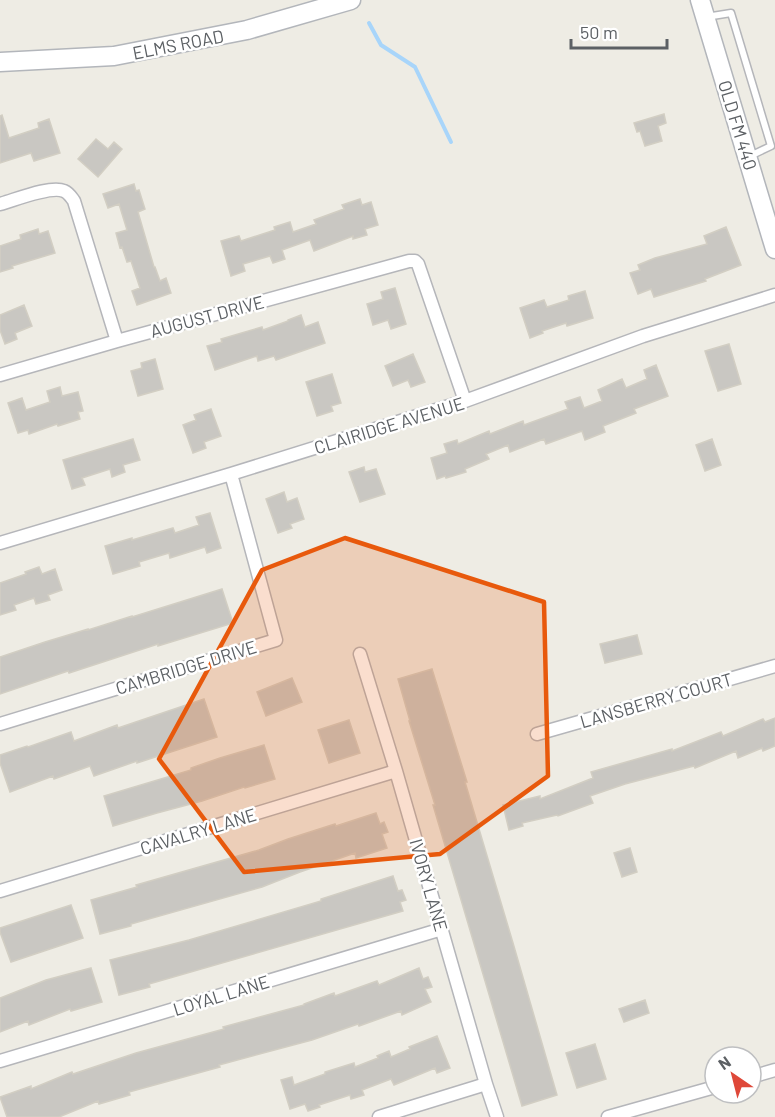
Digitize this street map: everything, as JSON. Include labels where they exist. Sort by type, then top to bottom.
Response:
[{"type":"main road","name":"ELMS ROAD","points":[[0,62],[114,56],[248,30],[351,0]]},
{"type":"main road","name":"OLD FM 440","points":[[703,8],[775,249]]},
{"type":"street","points":[[0,204],[52,189],[63,190],[69,194],[74,201],[117,341]]},
{"type":"street","name":"AUGUST DRIVE","points":[[0,375],[415,261],[418,264],[465,401]]},
{"type":"street","name":"CLAIRIDGE AVENUE","points":[[0,543],[465,401],[643,336],[775,295]]},
{"type":"street","name":"CAMBRIDGE DRIVE","points":[[0,724],[276,640],[231,474]]},
{"type":"street","name":"IVORY LANE","points":[[360,654],[497,1117]]},
{"type":"street","name":"LANSBERRY COURT","points":[[537,734],[775,666]]},
{"type":"street","name":"CAVALRY LANE","points":[[0,891],[396,771]]},
{"type":"street","name":"LOYAL LANE","points":[[0,1061],[442,929]]},
{"type":"street","points":[[379,1117],[486,1084]]},
{"type":"street","points":[[608,1117],[703,1090]]},
{"type":"lane","points":[[703,8],[731,13],[768,135],[771,146],[747,157]]},
{"type":"highlighted area","points":[[345,538],[544,602],[548,776],[440,854],[244,872],[159,759],[262,570]]},
{"type":"building","points":[[664,114],[666,123],[658,126],[662,141],[645,146],[640,131],[637,132],[634,123]]},
{"type":"building","points":[[2,115],[9,138],[39,128],[38,123],[49,119],[60,153],[34,161],[31,153],[0,163],[0,116]]},
{"type":"building","points":[[96,139],[108,149],[114,142],[122,149],[98,177],[78,159]]},
{"type":"building","points":[[134,184],[136,191],[139,190],[145,209],[138,212],[154,267],[160,281],[166,278],[171,293],[137,305],[132,291],[140,288],[131,261],[127,262],[116,233],[127,230],[119,204],[108,208],[103,194]]},
{"type":"building","points":[[360,199],[362,205],[371,202],[378,225],[365,229],[367,235],[353,239],[353,236],[314,251],[310,240],[282,250],[285,259],[273,263],[270,256],[243,264],[245,271],[231,276],[221,241],[239,236],[241,241],[275,230],[274,227],[290,222],[293,232],[316,224],[314,220],[344,209],[342,205]]},
{"type":"building","points":[[726,227],[741,265],[705,279],[706,281],[654,297],[651,289],[638,294],[630,273],[640,270],[638,265],[707,244],[704,236]]},
{"type":"building","points":[[38,229],[39,234],[48,231],[55,253],[0,272],[0,246],[21,239],[20,235]]},
{"type":"building","points":[[395,288],[406,324],[391,329],[388,320],[373,325],[367,304],[383,299],[381,292]]},
{"type":"building","points":[[585,291],[593,318],[567,326],[566,323],[542,331],[543,333],[530,338],[520,308],[544,300],[547,307],[569,300],[568,296]]},
{"type":"building","points":[[24,305],[32,326],[15,333],[17,339],[5,344],[0,330],[0,315]]},
{"type":"building","points":[[301,315],[305,327],[318,322],[325,343],[276,360],[274,356],[258,361],[257,356],[215,370],[207,346],[222,342],[221,339],[262,327],[263,330]]},
{"type":"building","points":[[729,344],[741,384],[718,391],[705,351]]},
{"type":"building","points":[[413,354],[425,382],[411,387],[408,380],[393,386],[385,366]]},
{"type":"building","points":[[155,359],[163,389],[138,396],[131,371],[142,368],[141,363]]},
{"type":"building","points":[[656,365],[668,396],[634,409],[636,413],[603,426],[605,432],[585,440],[582,431],[546,444],[544,439],[510,452],[508,445],[486,454],[489,459],[465,469],[466,472],[437,479],[431,458],[447,453],[444,444],[457,440],[458,444],[489,431],[490,434],[523,421],[524,425],[568,409],[565,402],[580,397],[584,408],[602,401],[598,390],[622,379],[626,388],[647,379],[644,370]]},
{"type":"building","points":[[332,374],[341,403],[331,406],[333,411],[317,416],[306,382]]},
{"type":"building","points":[[60,387],[62,396],[78,392],[83,411],[78,412],[80,419],[29,434],[28,430],[18,433],[8,403],[22,398],[26,410],[50,402],[47,391]]},
{"type":"building","points":[[211,409],[221,436],[204,442],[206,448],[193,453],[183,425],[196,420],[194,415]]},
{"type":"building","points":[[133,439],[140,460],[123,465],[125,472],[112,477],[110,469],[82,478],[85,485],[72,489],[63,460]]},
{"type":"building","points":[[712,439],[721,465],[705,471],[696,445]]},
{"type":"building","points":[[364,467],[365,472],[376,469],[385,494],[360,502],[349,472]]},
{"type":"building","points":[[284,492],[287,502],[297,498],[304,519],[290,524],[292,528],[278,533],[266,499]]},
{"type":"building","points":[[210,513],[221,548],[207,553],[205,547],[170,558],[169,553],[139,562],[140,566],[113,574],[105,546],[173,528],[175,533],[199,525],[196,517]]},
{"type":"building","points":[[39,567],[42,574],[55,569],[62,590],[48,595],[50,600],[36,604],[34,598],[14,605],[16,610],[0,615],[0,583]]},
{"type":"building","points":[[222,589],[233,623],[69,673],[68,671],[0,694],[0,657]]},
{"type":"building","points":[[637,635],[642,654],[605,663],[600,644]]},
{"type":"building","points":[[432,669],[557,1095],[522,1106],[398,679]]},
{"type":"building","points":[[292,678],[302,702],[266,716],[257,692]]},
{"type":"building","points":[[204,699],[217,737],[94,776],[90,766],[54,779],[53,776],[10,792],[0,763],[0,755],[71,732],[74,741],[117,725],[118,728]]},
{"type":"building","points":[[775,718],[775,746],[763,751],[762,748],[738,758],[736,751],[695,768],[694,766],[625,784],[590,796],[593,803],[558,816],[522,823],[523,826],[509,830],[503,805],[540,796],[540,799],[593,778],[591,772],[672,749],[672,751],[721,732],[723,736],[763,719],[765,722]]},
{"type":"building","points":[[349,720],[360,753],[329,763],[318,730]]},
{"type":"building","points":[[264,745],[275,779],[113,826],[104,796]]},
{"type":"building","points":[[376,813],[380,824],[384,822],[388,832],[382,834],[387,848],[356,858],[355,853],[262,887],[100,934],[91,900]]},
{"type":"building","points":[[630,848],[637,872],[622,877],[614,853]]},
{"type":"building","points":[[393,876],[398,891],[402,890],[406,900],[400,902],[403,911],[149,984],[150,987],[119,995],[110,960],[189,940],[321,901],[321,899]]},
{"type":"building","points":[[71,905],[83,938],[11,962],[0,928]]},
{"type":"building","points":[[91,968],[102,1002],[71,1011],[70,1009],[29,1025],[28,1021],[0,1032],[0,998],[46,980]]},
{"type":"building","points":[[419,968],[423,979],[428,977],[432,987],[425,989],[431,1002],[402,1015],[401,1011],[312,1040],[219,1065],[220,1067],[129,1092],[130,1095],[99,1104],[98,1101],[59,1117],[7,1117],[0,1097],[31,1086],[31,1089],[72,1072],[73,1074],[136,1053],[224,1029],[223,1027],[304,1005],[334,993],[335,996],[377,981],[379,985]]},
{"type":"building","points":[[645,1000],[649,1013],[624,1022],[619,1009]]},
{"type":"building","points":[[437,1036],[450,1068],[437,1073],[435,1068],[394,1085],[391,1079],[362,1090],[364,1095],[351,1099],[350,1095],[308,1111],[305,1104],[290,1109],[281,1080],[292,1077],[294,1085],[354,1063],[355,1067],[389,1051],[391,1057]]},
{"type":"building","points":[[595,1044],[606,1079],[577,1088],[566,1053]]},
{"type":"waterway","points":[[369,23],[381,45],[415,67],[451,142]]}]
